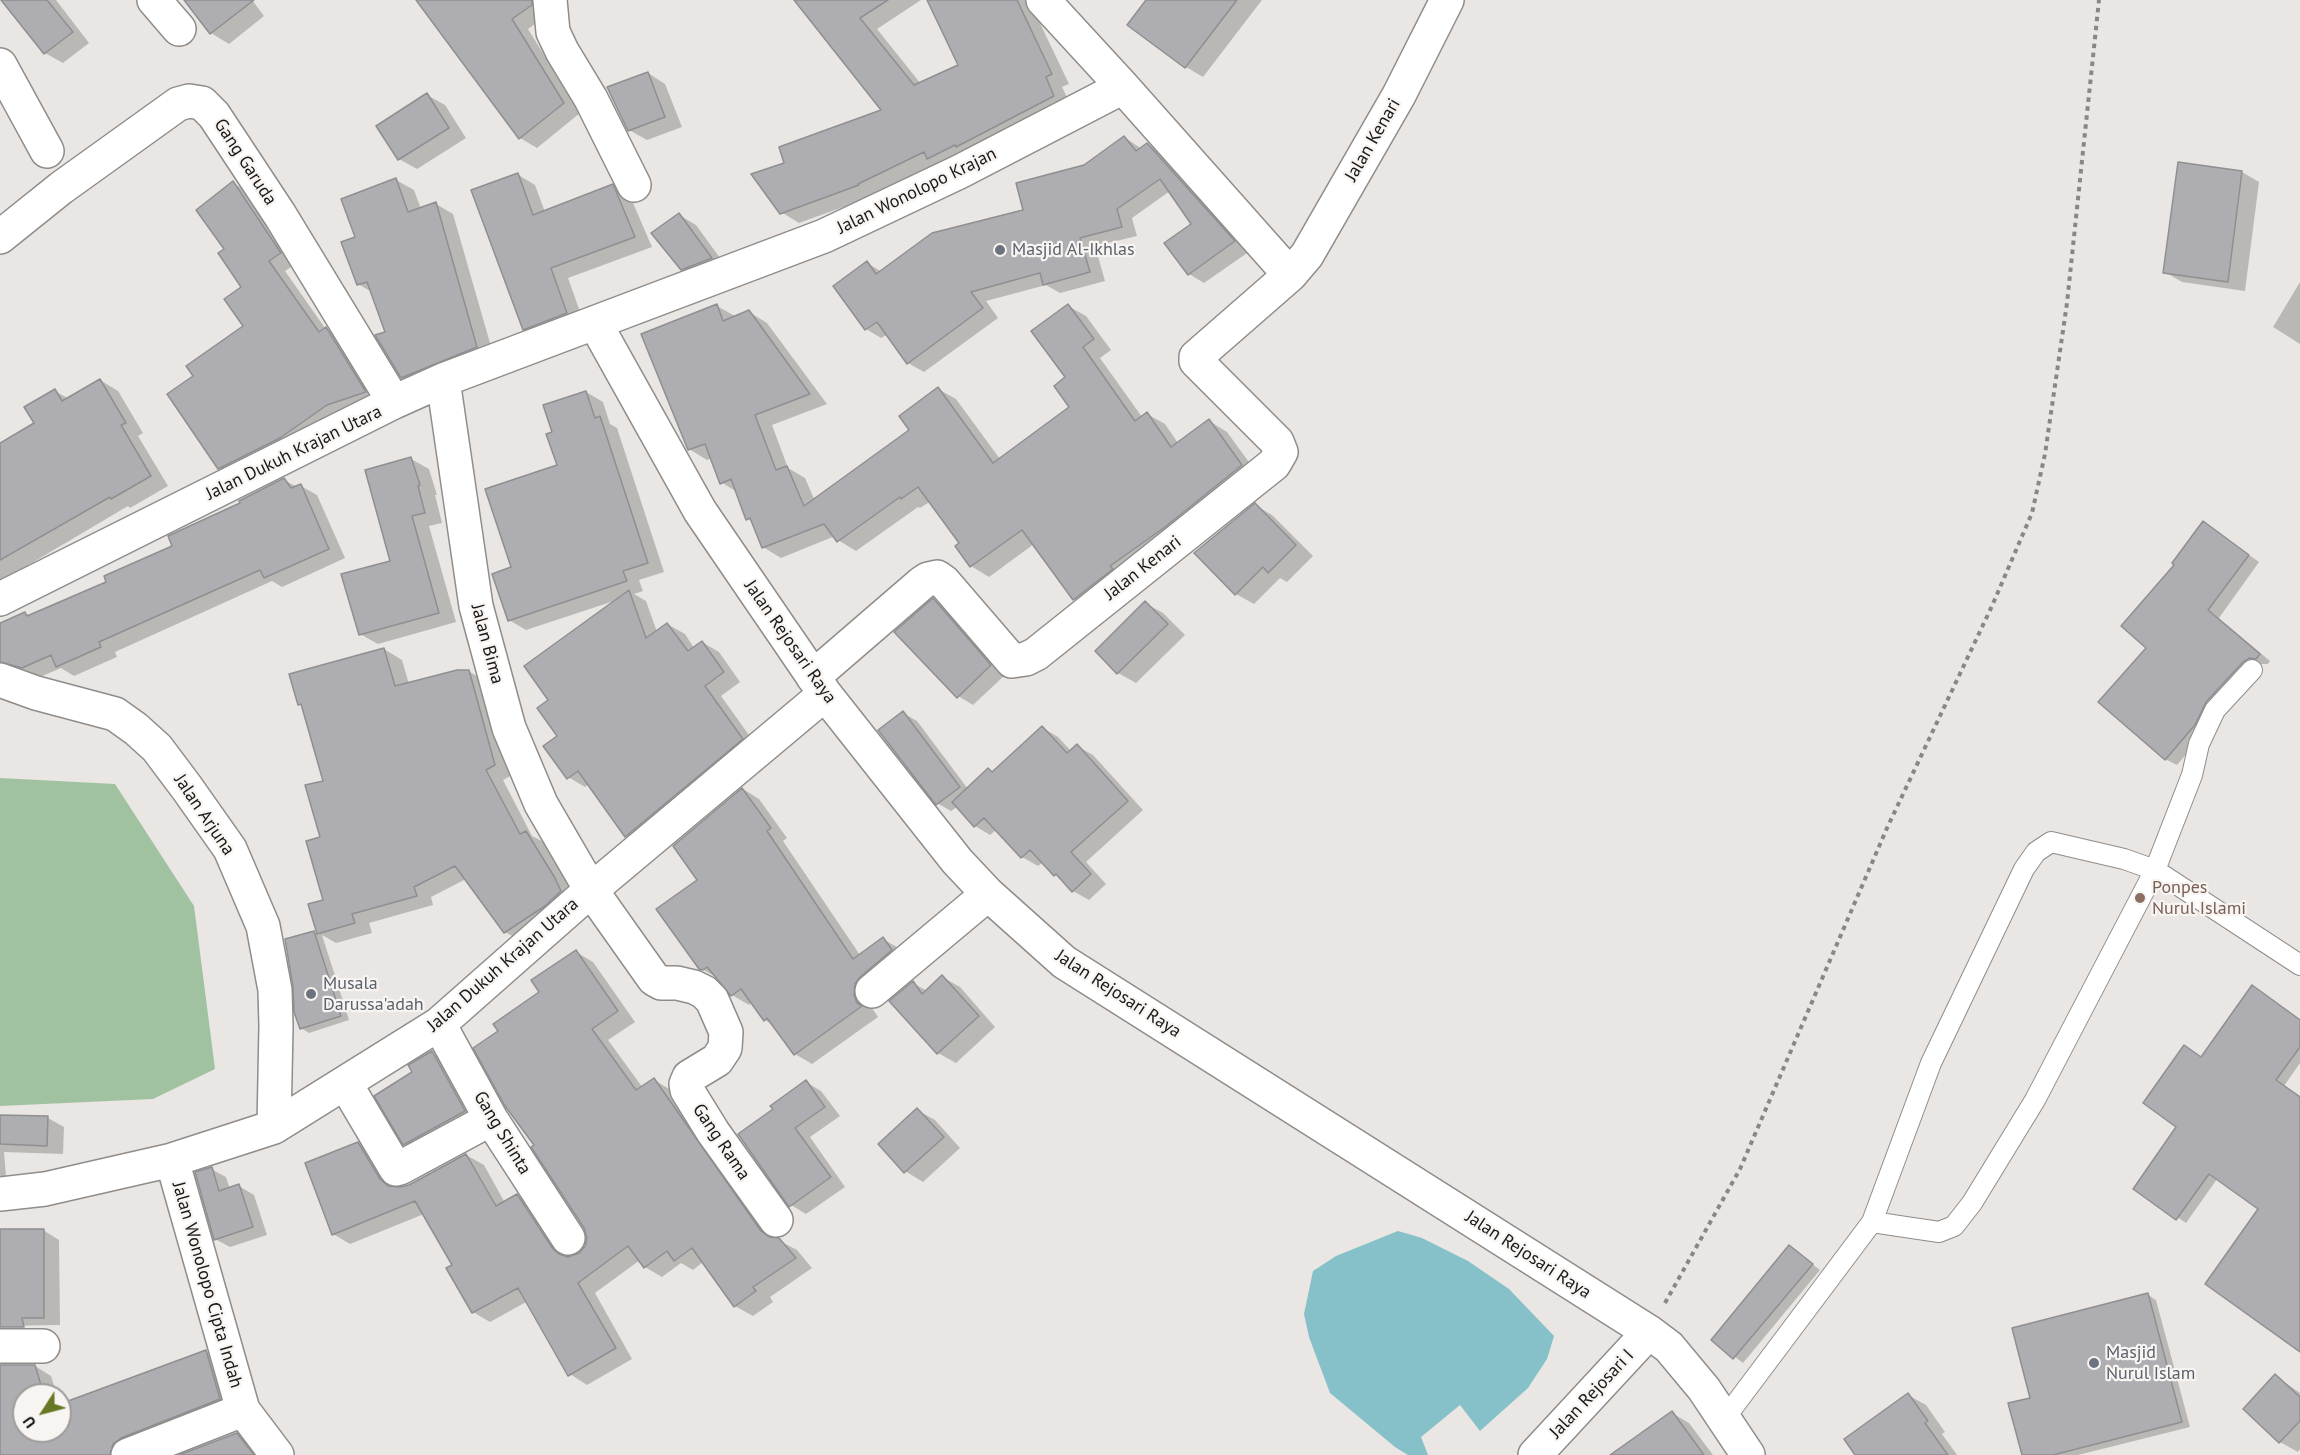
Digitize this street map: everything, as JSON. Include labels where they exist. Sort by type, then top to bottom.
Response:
[{"type":"street","points":[[154,0],[178,29]]},
{"type":"street","points":[[550,0],[553,32],[591,99],[634,185]]},
{"type":"street","points":[[1043,0],[1290,275]]},
{"type":"street","name":"Jalan Kenari","points":[[819,686],[922,583],[937,577],[944,582],[1012,661],[1026,659],[1274,464],[1281,452],[1277,442],[1196,361],[1196,357],[1290,275],[1307,255],[1387,115],[1447,0]]},
{"type":"street","points":[[0,65],[47,151]]},
{"type":"street","name":"Jalan Wonolopo Krajan","points":[[595,323],[824,236],[959,172],[1123,87]]},
{"type":"street","name":"Gang Garuda","points":[[0,237],[61,188],[178,105],[189,100],[202,103],[214,115],[280,215],[394,402]]},
{"type":"street","name":"Jalan Rejosari Raya","points":[[595,323],[700,511],[819,686],[957,861],[988,894],[1064,962],[1649,1332],[1669,1347],[1704,1389],[1748,1455]]},
{"type":"street","name":"Jalan Dukuh Krajan Utara","points":[[0,599],[394,402],[443,380],[595,323]]},
{"type":"street","name":"Jalan Bima","points":[[443,380],[476,606],[509,728],[541,804],[591,890]]},
{"type":"street","name":"Jalan Arjuna","points":[[0,680],[36,693],[116,714],[157,748],[230,849],[263,926],[274,990],[276,1026],[274,1127]]},
{"type":"street","name":"Jalan Dukuh Krajan Utara","points":[[0,1194],[45,1189],[172,1160],[274,1127],[345,1083],[439,1024],[819,686]]},
{"type":"street","name":"Gang Rama","points":[[591,890],[654,979],[661,983],[677,983],[694,987],[704,992],[712,1000],[726,1032],[725,1048],[717,1060],[689,1077],[687,1090],[713,1132],[776,1220]]},
{"type":"street","points":[[872,991],[988,894]]},
{"type":"street","name":"Gang Shinta","points":[[439,1024],[491,1119],[568,1238]]},
{"type":"street","points":[[345,1083],[396,1169],[491,1119]]},
{"type":"street","name":"Jalan Wonolopo Cipta Indah","points":[[172,1160],[243,1410],[277,1455]]},
{"type":"street","name":"Jalan Rejosari I","points":[[1535,1455],[1649,1332]]},
{"type":"street","points":[[0,1346],[42,1346]]},
{"type":"street","name":"Jalan Wonolopo Cipta Indah","points":[[135,1454],[243,1410]]},
{"type":"lane","points":[[1872,1222],[1939,1232],[1954,1226],[1972,1203],[2035,1100],[2155,870],[2192,775],[2199,744],[2215,710],[2252,670]]},
{"type":"lane","points":[[1725,1418],[1872,1222],[1931,1063],[2024,869],[2036,852],[2051,842],[2124,859],[2155,870],[2300,965]]},
{"type":"path","points":[[1649,1332],[1740,1169],[1887,828],[1992,606],[2032,513],[2045,454],[2067,303],[2099,0]]},
{"type":"green space","points":[[0,778],[115,784],[194,906],[215,1069],[153,1099],[0,1106]]},
{"type":"water","points":[[1398,1231],[1422,1238],[1468,1261],[1509,1289],[1554,1336],[1547,1359],[1528,1388],[1480,1431],[1460,1405],[1421,1437],[1428,1455],[1408,1455],[1395,1447],[1330,1393],[1309,1337],[1304,1314],[1313,1271],[1336,1256]]},
{"type":"building","points":[[1,0],[47,0],[73,32],[44,54]]},
{"type":"building","points":[[184,0],[254,0],[210,34]]},
{"type":"building","points":[[416,0],[532,0],[532,5],[512,19],[564,103],[519,139]]},
{"type":"building","points":[[794,0],[888,0],[860,18],[914,85],[958,65],[927,0],[1017,0],[1052,74],[1046,77],[1054,96],[956,147],[955,145],[927,159],[924,152],[859,185],[780,214],[751,174],[784,163],[779,147],[881,110]]},
{"type":"building","points":[[1146,0],[1237,0],[1185,68],[1127,25]]},
{"type":"building","points":[[648,72],[665,117],[628,131],[607,87]]},
{"type":"building","points":[[427,93],[449,128],[398,160],[376,126]]},
{"type":"building","points":[[1124,136],[1136,151],[1147,143],[1235,241],[1188,275],[1164,243],[1191,224],[1160,179],[1117,209],[1122,227],[1080,238],[1090,272],[1043,285],[1040,273],[971,292],[983,308],[907,364],[877,322],[865,330],[833,286],[867,261],[876,274],[932,233],[1023,210],[1016,183],[1084,165]]},
{"type":"building","points":[[2178,162],[2242,171],[2228,282],[2163,273]]},
{"type":"building","points":[[518,173],[533,215],[613,184],[635,237],[551,268],[567,313],[523,330],[471,190]]},
{"type":"building","points":[[396,178],[408,212],[436,202],[477,347],[401,378],[375,335],[385,332],[367,282],[357,285],[341,242],[355,237],[341,199]]},
{"type":"building","points":[[233,181],[281,253],[269,261],[319,332],[326,327],[366,392],[327,405],[280,438],[218,469],[167,394],[193,376],[186,366],[243,326],[224,299],[241,287],[218,253],[224,249],[196,210]]},
{"type":"building","points":[[679,213],[712,258],[681,270],[651,233]]},
{"type":"building","points":[[717,304],[723,321],[749,310],[810,394],[755,415],[776,470],[787,466],[804,506],[909,430],[899,416],[938,387],[993,463],[1069,407],[1054,386],[1065,377],[1031,331],[1068,304],[1094,339],[1083,347],[1135,421],[1147,412],[1171,447],[1209,419],[1242,465],[1165,527],[1110,566],[1113,569],[1073,600],[1022,530],[970,567],[955,546],[959,543],[918,487],[901,499],[900,497],[837,542],[824,524],[762,548],[750,518],[746,520],[731,479],[720,484],[705,444],[688,450],[641,334]]},
{"type":"building","points":[[100,379],[126,423],[121,425],[151,476],[0,560],[0,443],[34,423],[24,407],[55,389],[62,401]]},
{"type":"building","points":[[586,391],[595,418],[600,416],[648,563],[623,571],[627,581],[508,621],[492,574],[511,567],[485,489],[557,465],[546,434],[552,432],[543,405]]},
{"type":"building","points":[[411,457],[420,485],[418,486],[425,513],[412,516],[439,613],[359,635],[341,574],[390,561],[365,470]]},
{"type":"building","points":[[284,478],[291,488],[301,484],[329,549],[264,578],[260,570],[99,642],[101,647],[56,667],[51,655],[22,668],[0,662],[0,623],[25,612],[27,616],[106,582],[104,576],[172,546],[168,536],[240,503],[239,501]]},
{"type":"building","points":[[1255,503],[1296,545],[1268,573],[1263,567],[1235,595],[1194,553]]},
{"type":"building","points":[[2203,521],[2249,555],[2208,610],[2260,654],[2256,659],[2249,658],[2243,662],[2206,702],[2195,725],[2165,760],[2098,702],[2146,648],[2121,626],[2174,565],[2172,563]]},
{"type":"building","points":[[629,590],[646,638],[667,623],[688,651],[702,641],[724,672],[705,686],[743,739],[625,837],[578,771],[567,779],[543,746],[557,736],[537,708],[548,700],[524,666]]},
{"type":"building","points":[[933,598],[991,665],[957,698],[894,632]]},
{"type":"building","points":[[1145,601],[1168,624],[1117,674],[1095,651]]},
{"type":"building","points":[[384,648],[395,686],[457,670],[469,670],[495,765],[486,770],[520,834],[526,831],[561,891],[545,906],[504,933],[455,866],[414,887],[417,896],[352,914],[355,923],[317,934],[308,904],[323,900],[306,841],[320,837],[305,785],[323,781],[301,704],[298,705],[289,674]]},
{"type":"building","points":[[903,711],[960,787],[936,805],[878,730]]},
{"type":"building","points":[[1042,726],[1067,753],[1077,744],[1128,801],[1071,852],[1091,874],[1072,892],[1030,850],[1021,858],[984,818],[974,827],[952,802],[988,768],[992,772]]},
{"type":"building","points":[[742,788],[771,828],[767,831],[853,959],[883,937],[892,950],[855,984],[854,995],[857,1003],[862,1006],[794,1055],[767,1018],[764,1021],[741,989],[731,996],[707,967],[703,970],[699,969],[656,909],[697,880],[673,846]]},
{"type":"building","name":"Musala Darussa'adah","points":[[314,931],[341,1016],[300,1029],[294,1012],[293,987],[285,939]]},
{"type":"building","points":[[576,950],[618,1011],[592,1029],[636,1090],[654,1078],[761,1231],[769,1237],[779,1238],[796,1258],[753,1287],[756,1291],[734,1307],[692,1248],[674,1261],[667,1251],[644,1268],[628,1246],[578,1283],[616,1348],[568,1376],[518,1288],[472,1313],[446,1268],[452,1265],[415,1201],[332,1235],[305,1163],[358,1142],[380,1179],[388,1186],[400,1187],[409,1185],[466,1154],[496,1206],[517,1194],[553,1249],[568,1257],[579,1253],[585,1246],[587,1238],[584,1228],[531,1147],[534,1145],[505,1106],[473,1048],[498,1031],[493,1024],[539,992],[531,980]]},
{"type":"building","points":[[942,975],[979,1016],[937,1054],[889,1001],[913,981],[922,994]]},
{"type":"building","points":[[2252,985],[2300,1020],[2300,1047],[2276,1080],[2300,1097],[2300,1352],[2205,1284],[2258,1209],[2209,1174],[2176,1220],[2133,1189],[2176,1127],[2143,1103],[2184,1045],[2201,1057]]},
{"type":"building","points":[[432,1051],[465,1111],[403,1145],[374,1096],[412,1072],[408,1065]]},
{"type":"building","points":[[806,1080],[825,1107],[795,1128],[831,1177],[789,1207],[738,1134],[773,1109],[770,1106]]},
{"type":"building","points":[[917,1108],[944,1137],[904,1173],[878,1144]]},
{"type":"building","points":[[0,1115],[48,1116],[47,1146],[0,1144]]},
{"type":"building","points":[[212,1167],[219,1191],[239,1184],[253,1227],[214,1240],[195,1172]]},
{"type":"building","points":[[0,1229],[44,1229],[44,1318],[22,1318],[24,1327],[0,1327]]},
{"type":"building","points":[[1789,1245],[1813,1264],[1733,1359],[1711,1340]]},
{"type":"building","name":"Masjid Nurul Islam","points":[[2148,1293],[2182,1422],[2053,1455],[2022,1455],[2008,1403],[2030,1398],[2012,1328]]},
{"type":"building","points":[[206,1350],[220,1399],[121,1438],[113,1444],[110,1455],[0,1455],[0,1365],[35,1365],[40,1383],[12,1383],[12,1443],[72,1443],[72,1400]]},
{"type":"building","points":[[2275,1374],[2300,1397],[2300,1421],[2279,1443],[2243,1409]]},
{"type":"building","points":[[1908,1393],[1928,1421],[1925,1423],[1948,1455],[1855,1455],[1844,1439]]},
{"type":"building","points":[[1672,1411],[1704,1455],[1610,1455]]},
{"type":"building","points":[[237,1433],[254,1455],[179,1455]]},
{"type":"place","name":"Masjid Al-Ikhlas","points":[[1000,250]]},
{"type":"place","name":"Ponpes Nurul Islami","points":[[2140,898]]},
{"type":"place","name":"Musala Darussa'adah","points":[[311,994]]},
{"type":"place","name":"Masjid Nurul Islam","points":[[2094,1363]]}]
